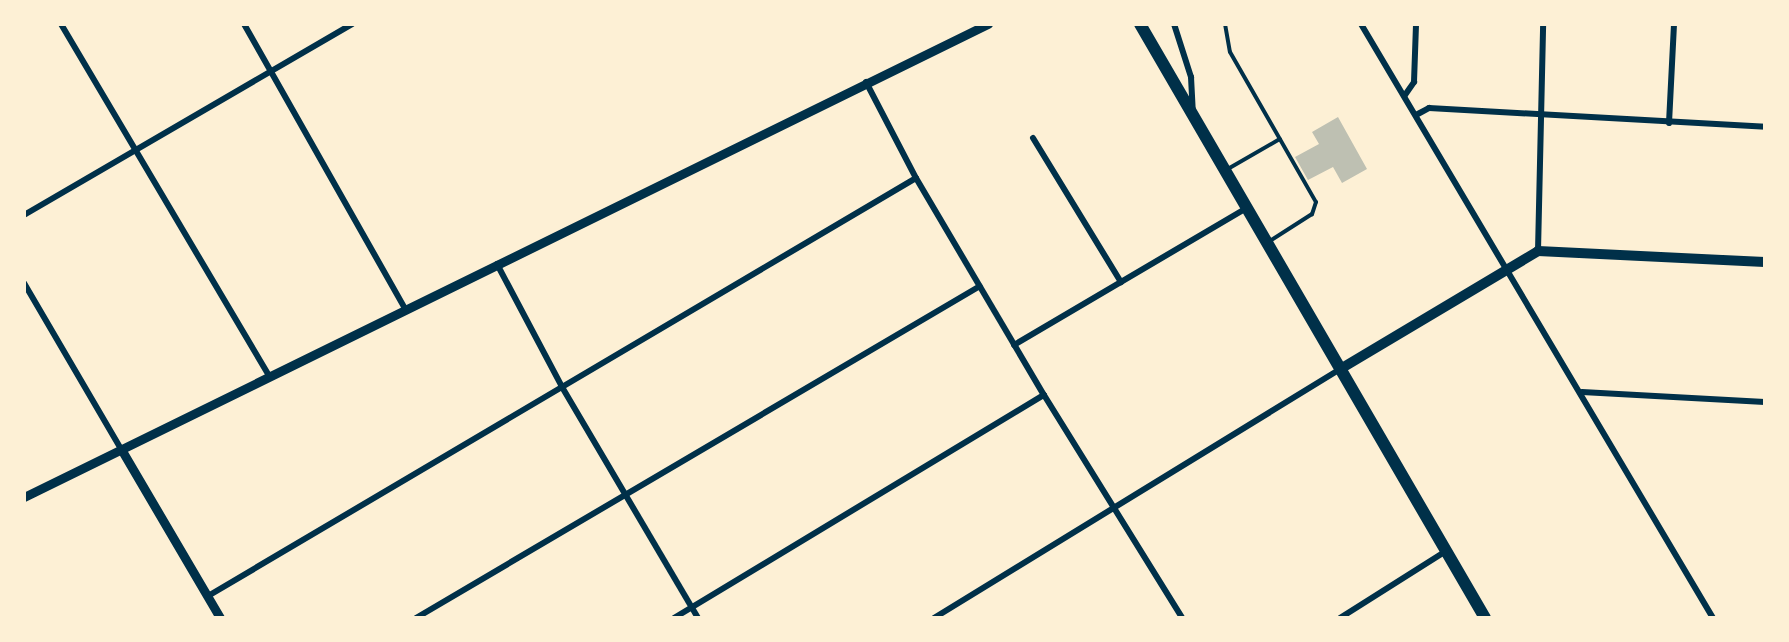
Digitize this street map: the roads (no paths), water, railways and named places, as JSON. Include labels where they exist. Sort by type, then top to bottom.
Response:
[{"type":"main road","points":[[1140,24],[1342,368],[1485,618]]},
{"type":"main road","points":[[1342,368],[1538,251],[1765,262]]},
{"type":"street","points":[[61,24],[269,376]]},
{"type":"street","points":[[244,24],[405,309]]},
{"type":"street","points":[[24,215],[352,24]]},
{"type":"street","points":[[24,497],[988,24]]},
{"type":"street","points":[[1174,24],[1191,77],[1193,114]]},
{"type":"street","points":[[1361,24],[1508,267],[1713,618]]},
{"type":"street","points":[[1405,95],[1415,76],[1416,24]]},
{"type":"street","points":[[1538,251],[1543,24]]},
{"type":"street","points":[[1669,123],[1674,24]]},
{"type":"street","points":[[866,82],[916,177],[1014,345],[1182,618]]},
{"type":"street","points":[[1416,115],[1429,108],[1765,127]]},
{"type":"street","points":[[1033,138],[1121,282]]},
{"type":"street","points":[[208,596],[916,177]]},
{"type":"street","points":[[1014,345],[1247,208]]},
{"type":"street","points":[[497,264],[562,387],[698,618]]},
{"type":"street","points":[[24,283],[220,618]]},
{"type":"street","points":[[416,618],[625,492],[980,286]]},
{"type":"street","points":[[934,618],[1342,368]]},
{"type":"street","points":[[1582,392],[1765,402]]},
{"type":"street","points":[[674,618],[1044,395]]},
{"type":"street","points":[[1340,618],[1446,551]]},
{"type":"lane","points":[[1225,24],[1230,52],[1317,208],[1268,242]]},
{"type":"lane","points":[[1225,170],[1280,139]]}]
